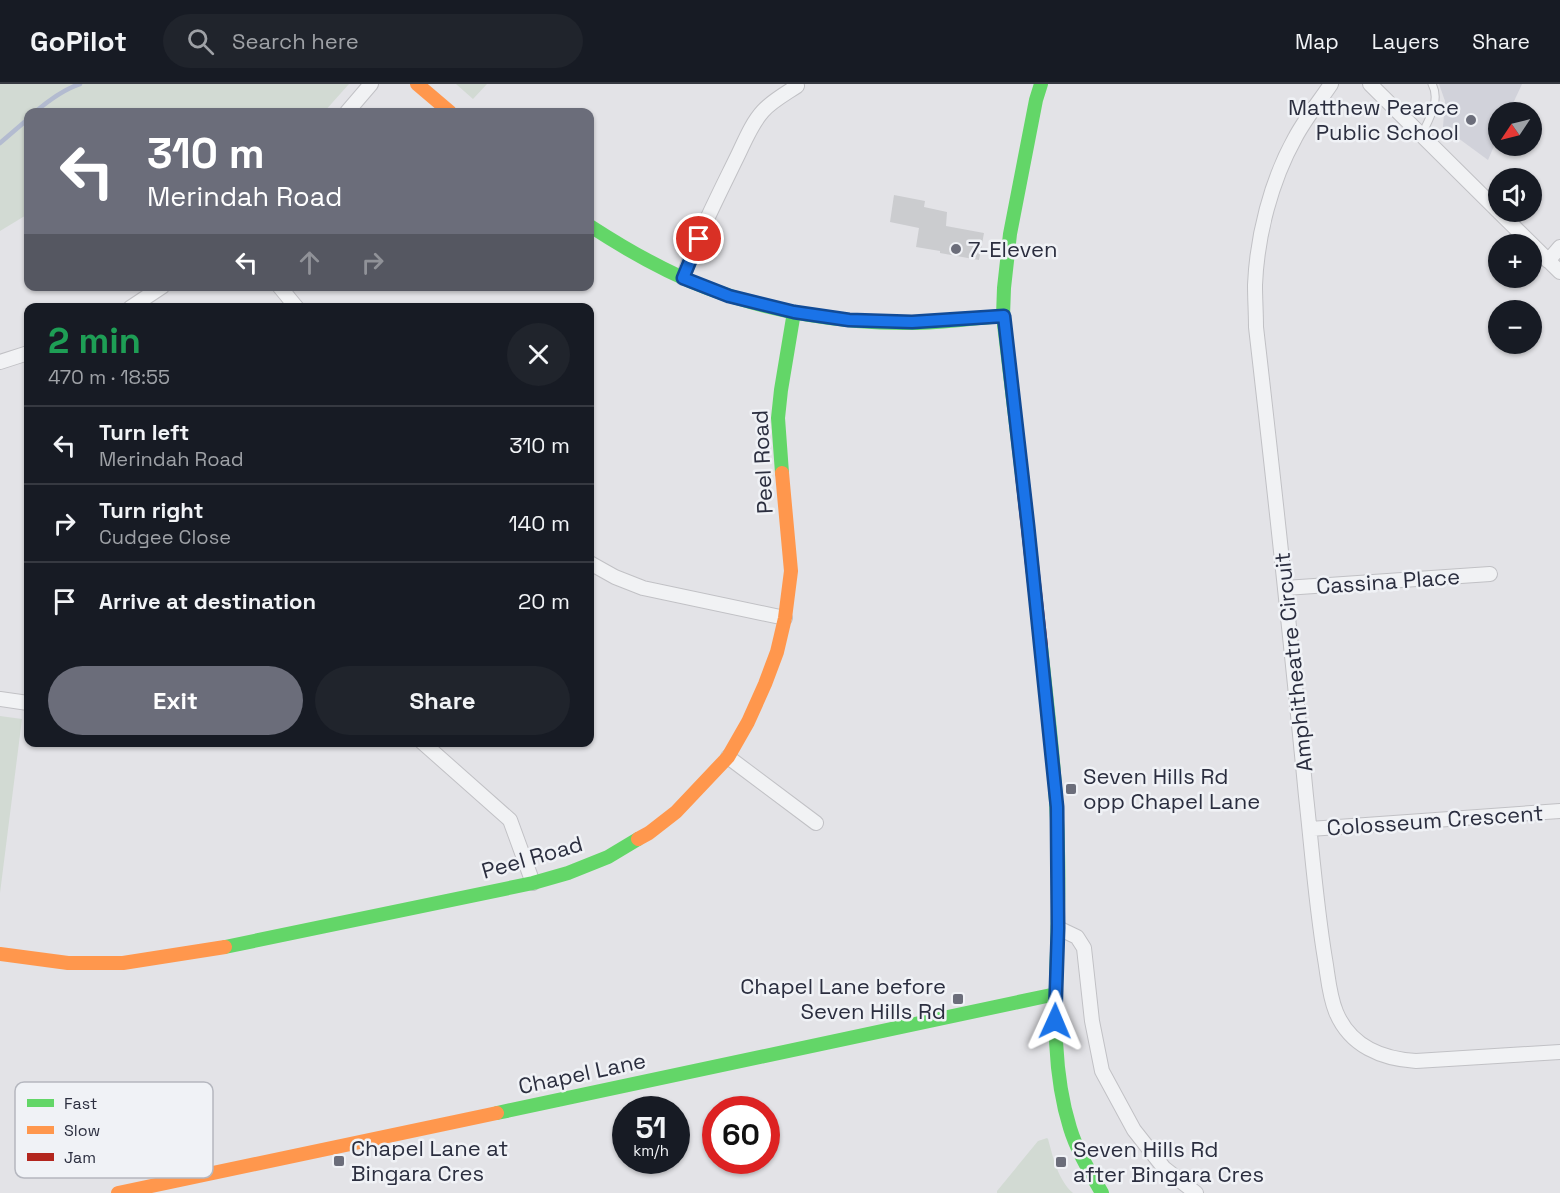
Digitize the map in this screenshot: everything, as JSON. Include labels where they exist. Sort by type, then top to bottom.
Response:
[{"type":"main road","points":[[417,84],[445,108]]},
{"type":"main road","points":[[1041,84],[1009,241],[1004,283],[1004,316],[1057,807],[1056,1048],[1058,1078],[1070,1131],[1079,1154],[1102,1193]]},
{"type":"main road","points":[[594,228],[635,254],[683,278],[729,296],[794,312],[849,320],[902,322],[1004,316]]},
{"type":"main road","name":"Peel Road","points":[[0,954],[68,963],[123,963],[206,951],[533,883],[568,873],[608,857],[649,833],[676,812],[728,757],[748,722],[777,652],[785,618],[791,571],[778,418],[794,312]]},
{"type":"main road","name":"Chapel Lane","points":[[213,1173],[1056,994]]},
{"type":"main road","name":"Chapel Lane","points":[[118,1193],[189,1178]]},
{"type":"street","points":[[350,108],[371,84]]},
{"type":"street","name":"Amphitheatre Circuit","points":[[1331,84],[1295,137],[1279,172],[1267,210],[1255,284],[1256,327],[1321,937],[1331,997],[1336,1013],[1355,1038],[1369,1049],[1397,1060],[1416,1061],[1560,1052]]},
{"type":"street","points":[[1370,84],[1488,200]]},
{"type":"street","points":[[683,278],[717,198],[754,124],[763,111],[796,86]]},
{"type":"street","points":[[1510,222],[1560,272]]},
{"type":"street","points":[[1548,261],[1560,247]]},
{"type":"street","points":[[138,303],[156,291]]},
{"type":"street","points":[[283,291],[293,303]]},
{"type":"street","points":[[0,362],[24,354]]},
{"type":"street","points":[[594,565],[615,578],[643,588],[785,618]]},
{"type":"street","name":"Cassina Place","points":[[1285,588],[1490,574]]},
{"type":"street","points":[[0,699],[24,702]]},
{"type":"street","points":[[428,747],[510,820],[533,883]]},
{"type":"street","points":[[728,757],[816,822]]},
{"type":"street","name":"Colosseum Crescent","points":[[1310,829],[1560,811]]},
{"type":"street","points":[[1058,928],[1077,937],[1084,948],[1092,1021],[1102,1071],[1134,1130],[1164,1168],[1196,1193]]},
{"type":"lane","points":[[1422,134],[1436,95],[1432,84]]},
{"type":"shaded area","points":[[0,84],[349,84],[328,108],[24,108],[24,216],[0,231]]},
{"type":"shaded area","points":[[456,84],[487,84],[473,99]]},
{"type":"shaded area","name":"Matthew Pearce Public School","points":[[1439,84],[1522,84],[1514,102],[1488,102],[1488,160],[1443,127],[1445,101]]},
{"type":"shaded area","points":[[0,716],[22,719],[0,893]]},
{"type":"shaded area","points":[[1047,1138],[1063,1182],[1073,1193],[997,1193],[1038,1141]]},
{"type":"building","points":[[894,195],[925,201],[924,207],[947,212],[946,226],[984,233],[979,260],[916,247],[919,228],[890,222]]},
{"type":"waterway","points":[[40,108],[56,96],[80,84]]},
{"type":"waterway","points":[[0,143],[24,122]]},
{"type":"traffic: fast","points":[[1022,475],[1003,316],[1004,288],[1010,234],[1041,84]]},
{"type":"traffic: fast","points":[[594,229],[647,260],[691,282],[756,304],[782,310],[834,319],[886,323],[935,322],[1003,316]]},
{"type":"traffic: fast","points":[[782,473],[778,418],[794,312]]},
{"type":"traffic: fast","points":[[1041,646],[1056,799],[1058,888],[1055,1018],[1057,1062],[1064,1106],[1073,1137],[1102,1193]]},
{"type":"traffic: fast","points":[[225,947],[533,883],[568,873],[608,857],[638,839]]},
{"type":"traffic: fast","points":[[497,1113],[1056,994]]},
{"type":"traffic: slow","points":[[417,84],[445,108]]},
{"type":"traffic: slow","points":[[638,839],[676,812],[728,757],[748,722],[765,684],[777,652],[785,618],[791,571],[782,473]]},
{"type":"traffic: slow","points":[[0,954],[68,963],[123,963],[225,947]]},
{"type":"traffic: slow","points":[[213,1173],[497,1113]]},
{"type":"traffic: slow","points":[[118,1193],[189,1178]]},
{"type":"traffic: jam","points":[[1022,475],[1041,646]]},
{"type":"place","name":"Matthew Pearce Public School","points":[[1471,120]]},
{"type":"place","name":"7-Eleven","points":[[956,249]]},
{"type":"place","name":"Seven Hills Rd opp Chapel Lane","points":[[1071,789]]},
{"type":"place","name":"Chapel Lane before Seven Hills Rd","points":[[958,999]]},
{"type":"place","name":"Chapel Lane at Bingara Cres","points":[[339,1161]]},
{"type":"place","name":"Seven Hills Rd after Bingara Cres","points":[[1061,1162]]},
{"type":"route","points":[[699,239],[683,278],[729,296],[794,312],[849,320],[912,322],[1004,316],[1057,807],[1058,928],[1055,1021]]}]
